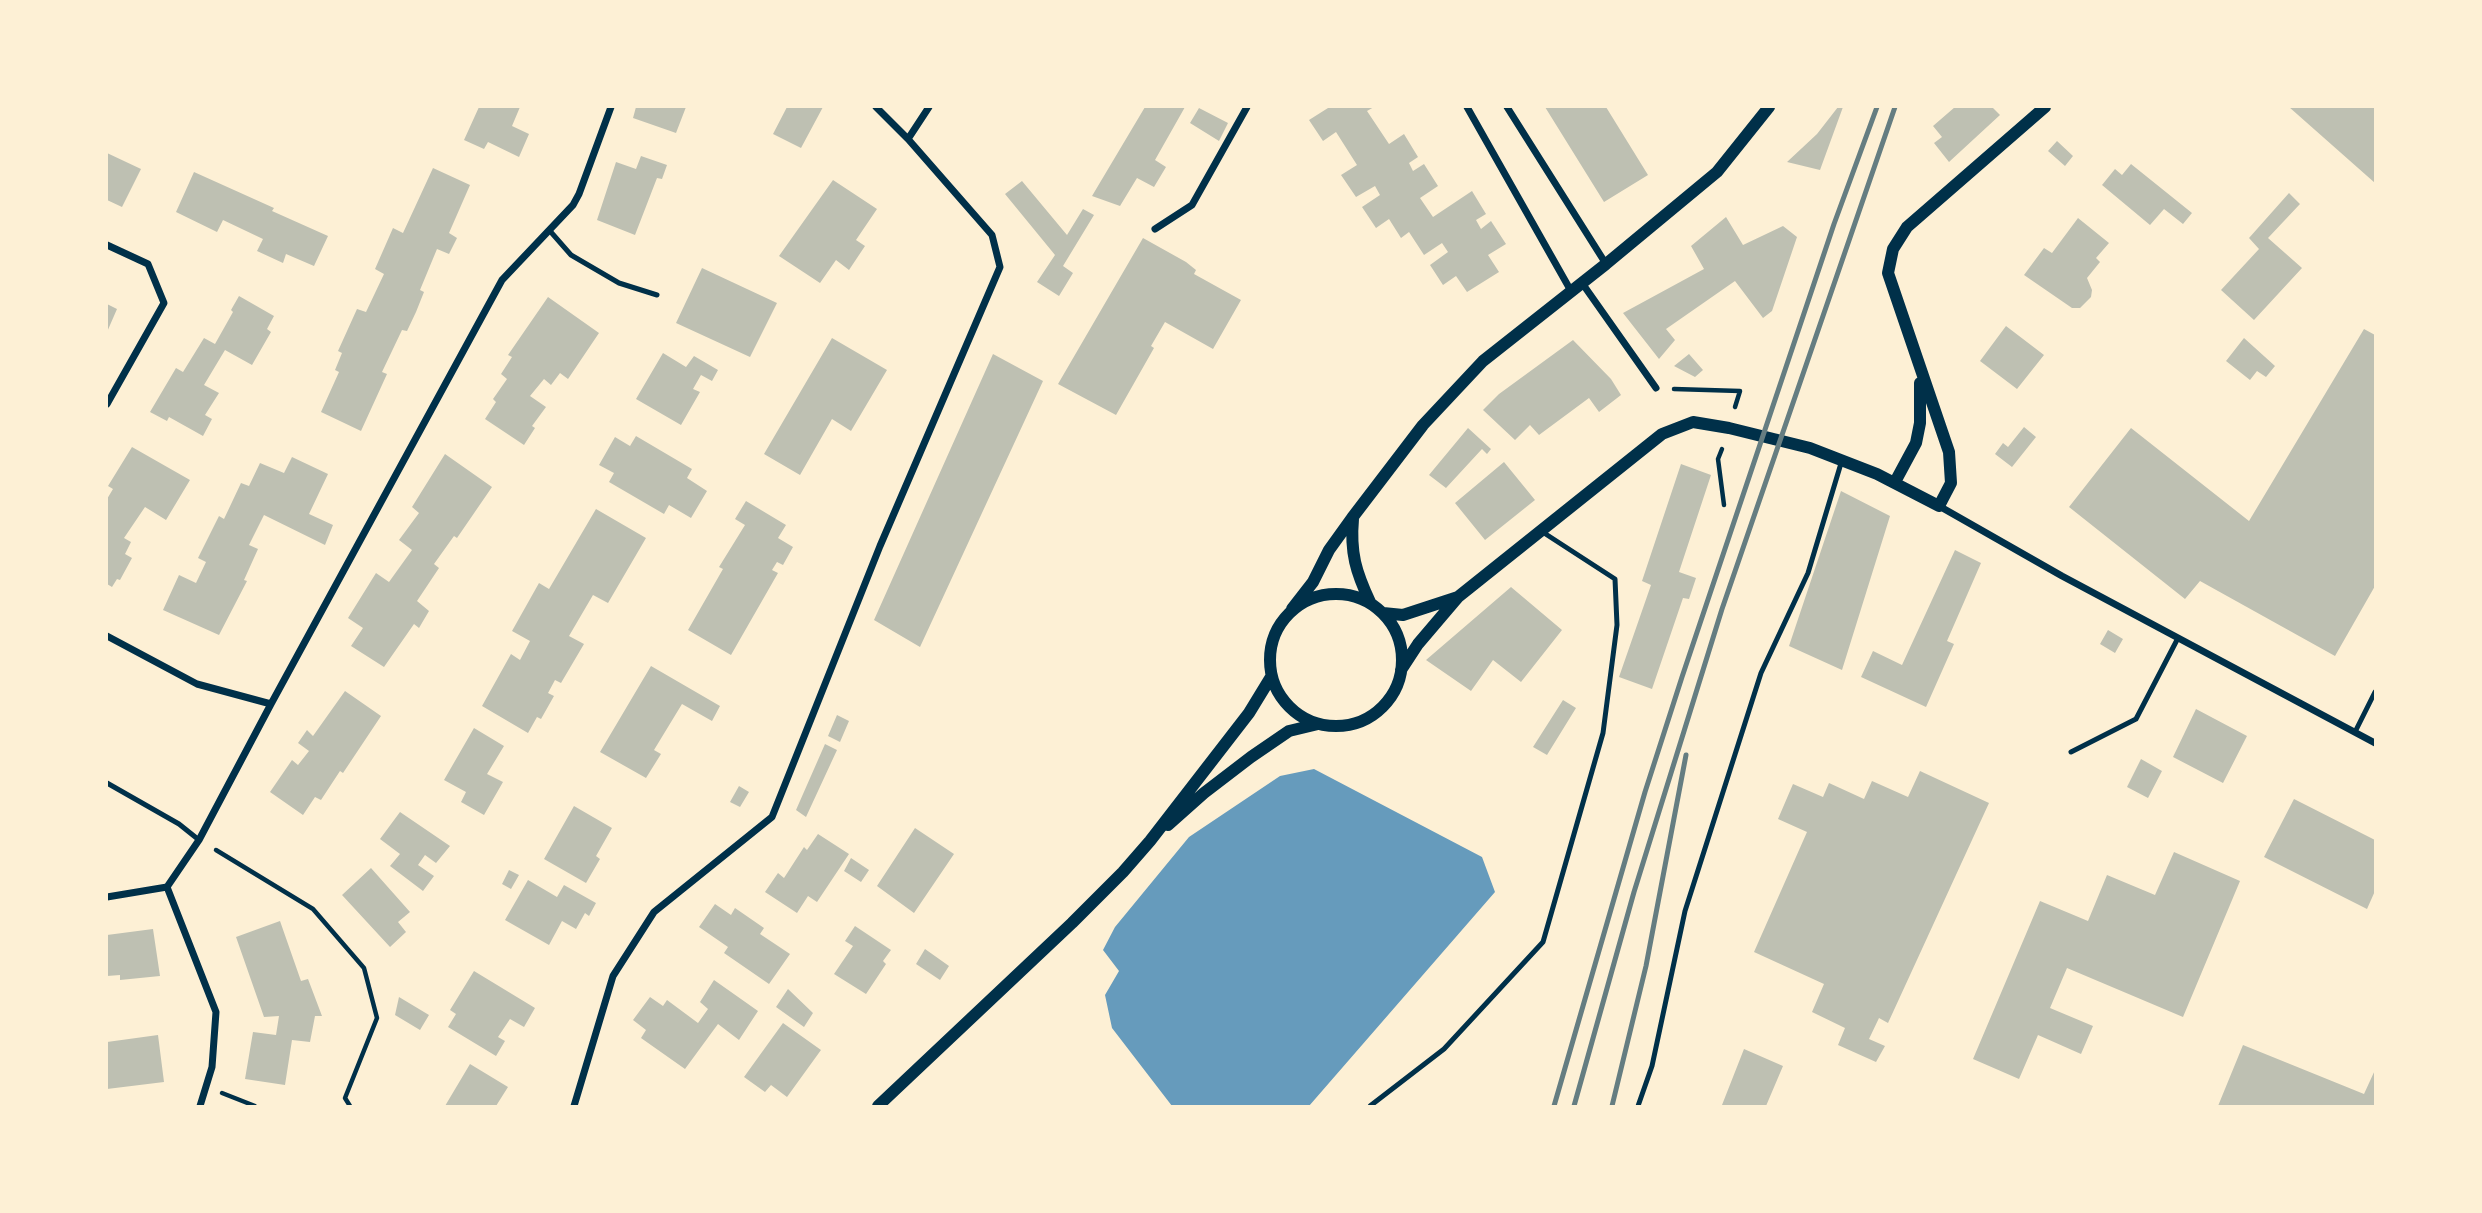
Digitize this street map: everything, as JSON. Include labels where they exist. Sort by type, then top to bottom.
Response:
[{"type":"street","points":[[107,897],[167,887],[199,840],[502,280],[573,205],[611,107]]},
{"type":"street","points":[[574,1106],[613,976],[654,912],[772,817],[880,546],[1000,267],[992,235],[908,139],[876,107]]},
{"type":"street","points":[[908,139],[929,107]]},
{"type":"street","points":[[1155,229],[1192,205],[1247,107]]},
{"type":"street","points":[[1467,107],[1577,287],[1656,388]]},
{"type":"street","points":[[1507,107],[1606,264]]},
{"type":"street","points":[[1769,107],[1717,172],[1483,361],[1423,425],[1329,550],[1313,582],[1281,622],[1271,642],[1269,653],[1271,677],[1284,702],[1304,718],[1328,726],[1350,725],[1370,717],[1384,705],[1395,690],[1401,670],[1418,644],[1458,597],[1662,434],[1693,422],[1810,448],[1895,482],[2375,743]]},
{"type":"street","points":[[1939,506],[1951,483],[1949,452],[1888,273],[1893,249],[1908,227],[2045,107]]},
{"type":"street","points":[[107,245],[148,264],[164,303],[107,404]]},
{"type":"street","points":[[1895,482],[1916,443],[1920,423],[1920,372]]},
{"type":"street","points":[[1353,519],[1351,545],[1357,574],[1370,602]]},
{"type":"street","points":[[1292,609],[1310,598],[1335,593],[1370,602],[1383,613],[1399,639],[1401,670]]},
{"type":"street","points":[[1383,613],[1403,615],[1458,597]]},
{"type":"street","points":[[107,636],[197,684],[271,704]]},
{"type":"street","points":[[1150,841],[1249,713],[1271,677]]},
{"type":"street","points":[[878,1106],[1072,923],[1150,841],[1204,793],[1289,732],[1318,724]]},
{"type":"street","points":[[167,887],[216,1012],[212,1067],[200,1106]]},
{"type":"lane","points":[[550,231],[571,255],[619,283],[657,295]]},
{"type":"lane","points":[[1638,1106],[1652,1066],[1685,911],[1761,673],[1808,573],[1842,459]]},
{"type":"lane","points":[[1370,1106],[1444,1049],[1543,942],[1603,733],[1617,625],[1615,579],[1541,531]]},
{"type":"lane","points":[[2071,752],[2136,719],[2178,638]]},
{"type":"lane","points":[[2355,732],[2375,692]]},
{"type":"lane","points":[[107,783],[179,824],[199,840]]},
{"type":"path","points":[[1656,388],[1740,391],[1736,403]]},
{"type":"path","points":[[1718,459],[1724,505]]},
{"type":"path","points":[[199,840],[313,909],[364,968],[377,1018],[345,1098],[350,1106]]},
{"type":"path","points":[[206,1084],[240,1102],[255,1106]]},
{"type":"water","points":[[1314,769],[1482,857],[1495,892],[1309,1106],[1172,1106],[1112,1028],[1105,995],[1119,971],[1103,950],[1115,927],[1189,837],[1280,776]]},
{"type":"building","points":[[479,107],[520,107],[512,126],[529,134],[519,157],[488,142],[484,149],[464,140]]},
{"type":"building","points":[[636,107],[686,107],[676,133],[633,118]]},
{"type":"building","points":[[787,107],[823,107],[801,148],[773,134]]},
{"type":"building","points":[[1145,107],[1185,107],[1155,160],[1166,167],[1154,187],[1137,178],[1120,206],[1092,196]]},
{"type":"building","points":[[1327,107],[1374,107],[1367,111],[1389,144],[1404,134],[1418,157],[1409,163],[1413,171],[1424,164],[1438,186],[1420,198],[1433,217],[1472,191],[1486,214],[1476,220],[1481,229],[1491,221],[1506,244],[1488,255],[1499,272],[1467,292],[1456,276],[1443,285],[1430,265],[1448,252],[1442,243],[1424,255],[1409,232],[1401,238],[1389,219],[1376,228],[1362,207],[1380,195],[1375,186],[1356,197],[1341,175],[1357,165],[1336,132],[1323,141],[1309,120]]},
{"type":"building","points":[[1545,107],[1606,107],[1648,175],[1604,202]]},
{"type":"building","points":[[1838,107],[1843,107],[1820,170],[1787,162],[1817,134]]},
{"type":"building","points":[[1955,107],[1992,107],[2000,115],[1949,162],[1934,143],[1942,137],[1933,126]]},
{"type":"building","points":[[2289,107],[2375,107],[2375,183]]},
{"type":"building","points":[[1199,108],[1228,123],[1219,141],[1190,123]]},
{"type":"building","points":[[2057,141],[2073,156],[2065,166],[2048,151]]},
{"type":"building","points":[[107,153],[141,169],[122,207],[107,200]]},
{"type":"building","points":[[641,156],[667,165],[662,179],[657,178],[635,235],[597,220],[616,162],[636,169]]},
{"type":"building","points":[[2131,164],[2192,213],[2183,224],[2164,209],[2150,225],[2102,185],[2115,169],[2122,175]]},
{"type":"building","points":[[433,168],[470,185],[449,233],[457,238],[449,254],[437,249],[420,290],[424,292],[416,312],[407,331],[402,330],[382,372],[387,374],[361,431],[321,412],[339,372],[335,370],[342,353],[338,351],[357,309],[366,312],[384,274],[375,269],[393,228],[403,233]]},
{"type":"building","points":[[194,172],[328,236],[314,266],[286,254],[283,263],[257,251],[263,239],[223,220],[217,232],[176,212]]},
{"type":"building","points":[[833,180],[877,209],[856,240],[865,246],[849,270],[836,260],[820,283],[779,256]]},
{"type":"building","points":[[1022,181],[1067,235],[1083,209],[1094,215],[1063,266],[1073,273],[1059,296],[1037,282],[1055,255],[1005,194]]},
{"type":"building","points":[[2289,193],[2300,204],[2268,238],[2302,268],[2254,320],[2221,290],[2259,249],[2249,238]]},
{"type":"building","points":[[1726,217],[1743,245],[1783,226],[1797,237],[1772,311],[1763,318],[1735,281],[1666,329],[1675,340],[1659,359],[1623,313],[1704,269],[1691,246]]},
{"type":"building","points":[[2078,218],[2109,243],[2096,258],[2100,262],[2087,278],[2092,290],[2091,297],[2080,308],[2072,308],[2024,275],[2044,248],[2052,253]]},
{"type":"building","points":[[1143,238],[1186,262],[1196,270],[1194,274],[1241,300],[1213,349],[1165,322],[1151,346],[1154,348],[1116,415],[1058,384]]},
{"type":"building","points":[[702,268],[777,303],[750,357],[676,323]]},
{"type":"building","points":[[239,296],[274,316],[267,329],[271,332],[252,365],[225,350],[204,385],[219,393],[205,415],[212,419],[203,436],[169,417],[167,421],[150,412],[176,368],[183,372],[204,338],[215,344]]},
{"type":"building","points":[[548,297],[599,333],[568,379],[560,373],[551,385],[544,379],[530,396],[546,407],[532,426],[535,428],[524,445],[485,419],[496,402],[493,399],[507,379],[501,374],[512,357],[508,355]]},
{"type":"building","points":[[107,304],[117,309],[107,332]]},
{"type":"building","points":[[2006,326],[2044,355],[2017,389],[1980,361]]},
{"type":"building","points":[[2364,329],[2375,335],[2375,586],[2335,656],[2200,581],[2185,599],[2069,507],[2131,428],[2249,521]]},
{"type":"building","points":[[832,338],[887,370],[851,431],[832,419],[800,475],[764,454]]},
{"type":"building","points":[[2244,338],[2275,366],[2266,377],[2257,371],[2250,380],[2226,361]]},
{"type":"building","points":[[1573,340],[1611,379],[1621,395],[1599,412],[1589,398],[1539,435],[1530,425],[1515,440],[1483,410],[1499,394]]},
{"type":"building","points":[[663,353],[686,367],[694,356],[718,370],[712,381],[701,375],[693,389],[700,392],[681,425],[636,399]]},
{"type":"building","points":[[993,354],[1043,381],[920,647],[874,620]]},
{"type":"building","points":[[1689,354],[1703,370],[1695,377],[1674,366]]},
{"type":"building","points":[[2024,427],[2036,437],[2012,467],[1995,454],[2003,443],[2008,447]]},
{"type":"building","points":[[1468,428],[1491,449],[1487,454],[1482,449],[1446,488],[1429,475]]},
{"type":"building","points":[[636,436],[692,469],[687,478],[707,491],[691,518],[669,505],[664,514],[609,482],[614,473],[599,465],[615,437],[630,446]]},
{"type":"building","points":[[132,447],[190,480],[166,520],[145,507],[124,538],[131,542],[125,554],[132,558],[120,580],[117,579],[112,587],[107,584],[107,499],[113,489],[108,486]]},
{"type":"building","points":[[445,454],[492,487],[457,538],[454,536],[434,564],[439,568],[417,601],[429,611],[419,628],[414,624],[384,667],[351,646],[363,628],[348,618],[376,573],[389,582],[412,550],[399,540],[419,513],[412,507]]},
{"type":"building","points":[[292,457],[328,474],[309,514],[333,525],[325,545],[264,515],[249,545],[258,549],[244,580],[247,581],[219,635],[163,610],[179,575],[196,583],[206,562],[198,558],[219,516],[224,519],[241,483],[249,486],[260,463],[284,473]]},
{"type":"building","points":[[1504,462],[1535,500],[1485,540],[1455,503]]},
{"type":"building","points":[[1681,464],[1711,475],[1679,572],[1696,578],[1689,599],[1683,598],[1652,689],[1619,677],[1651,585],[1642,581]]},
{"type":"building","points":[[1841,491],[1890,516],[1842,670],[1789,646]]},
{"type":"building","points":[[746,501],[786,525],[778,538],[793,547],[783,565],[777,562],[772,570],[778,573],[731,655],[688,630],[723,569],[719,567],[745,525],[735,519]]},
{"type":"building","points":[[596,509],[646,538],[608,603],[593,595],[569,636],[584,644],[561,683],[555,680],[548,693],[554,696],[541,719],[537,717],[528,733],[482,706],[511,654],[520,660],[530,641],[512,631],[539,583],[549,589]]},
{"type":"building","points":[[1955,550],[1981,563],[1947,641],[1954,644],[1926,707],[1861,677],[1873,651],[1902,665]]},
{"type":"building","points":[[1511,587],[1562,630],[1521,682],[1493,660],[1471,691],[1426,660]]},
{"type":"building","points":[[2108,630],[2123,639],[2115,653],[2100,644]]},
{"type":"building","points":[[651,666],[720,706],[712,721],[682,704],[654,750],[661,754],[646,778],[600,752]]},
{"type":"building","points":[[345,691],[381,716],[343,773],[340,771],[321,800],[315,797],[303,815],[270,792],[292,760],[298,765],[309,751],[298,743],[307,730],[313,736]]},
{"type":"building","points":[[1563,700],[1576,708],[1547,755],[1533,747]]},
{"type":"building","points":[[2196,709],[2247,736],[2223,783],[2173,757]]},
{"type":"building","points":[[837,715],[849,721],[840,742],[828,736]]},
{"type":"building","points":[[474,728],[504,746],[487,774],[503,782],[484,815],[461,802],[466,792],[444,780]]},
{"type":"building","points":[[825,744],[837,750],[806,817],[796,810]]},
{"type":"building","points":[[2141,759],[2162,771],[2148,798],[2127,787]]},
{"type":"building","points":[[1920,771],[1989,803],[1888,1023],[1879,1018],[1869,1039],[1885,1046],[1876,1062],[1838,1045],[1845,1028],[1812,1012],[1824,984],[1754,952],[1807,832],[1778,819],[1793,784],[1823,797],[1829,783],[1864,799],[1872,781],[1908,797]]},
{"type":"building","points":[[739,786],[749,792],[740,807],[730,802]]},
{"type":"building","points":[[2294,799],[2375,840],[2375,891],[2367,909],[2264,857]]},
{"type":"building","points":[[574,806],[612,828],[596,856],[600,859],[586,883],[544,859]]},
{"type":"building","points":[[400,812],[450,846],[436,863],[425,855],[418,865],[434,876],[423,891],[390,866],[400,854],[380,839]]},
{"type":"building","points":[[915,828],[954,854],[914,913],[877,886]]},
{"type":"building","points":[[818,834],[849,854],[817,902],[808,896],[797,913],[765,892],[778,873],[784,878],[804,847],[807,850]]},
{"type":"building","points":[[2174,852],[2240,881],[2183,1017],[2067,968],[2050,1008],[2093,1026],[2081,1054],[2038,1035],[2019,1079],[1973,1059],[2040,901],[2088,921],[2107,875],[2155,895]]},
{"type":"building","points":[[851,858],[869,870],[861,882],[844,871]]},
{"type":"building","points":[[371,868],[410,912],[398,922],[406,932],[390,947],[342,895]]},
{"type":"building","points":[[509,870],[519,875],[511,889],[502,884]]},
{"type":"building","points":[[528,880],[557,897],[564,885],[596,903],[589,916],[585,913],[576,929],[562,921],[549,945],[505,920]]},
{"type":"building","points":[[715,904],[731,915],[735,908],[764,928],[760,934],[790,954],[769,984],[724,953],[728,947],[699,927]]},
{"type":"building","points":[[280,921],[301,981],[308,979],[322,1016],[315,1016],[310,1042],[292,1040],[285,1085],[245,1079],[253,1032],[276,1035],[279,1016],[264,1017],[236,937]]},
{"type":"building","points":[[855,926],[891,950],[883,961],[886,964],[866,994],[834,974],[853,946],[845,941]]},
{"type":"building","points":[[153,929],[160,976],[120,980],[120,975],[107,976],[107,935]]},
{"type":"building","points":[[925,949],[949,966],[940,980],[916,964]]},
{"type":"building","points":[[474,971],[535,1008],[524,1027],[510,1019],[498,1037],[505,1041],[496,1056],[448,1027],[456,1014],[450,1010]]},
{"type":"building","points":[[714,980],[758,1011],[739,1040],[718,1024],[685,1069],[641,1038],[646,1030],[633,1020],[650,997],[663,1006],[667,1000],[698,1023],[708,1009],[700,1002]]},
{"type":"building","points":[[788,989],[813,1013],[804,1027],[776,1007]]},
{"type":"building","points":[[399,997],[429,1015],[420,1030],[395,1015]]},
{"type":"building","points":[[783,1023],[821,1050],[787,1097],[771,1085],[765,1092],[744,1077]]},
{"type":"building","points":[[158,1035],[164,1082],[107,1089],[107,1042]]},
{"type":"building","points":[[2243,1045],[2364,1094],[2375,1070],[2375,1106],[2218,1106]]},
{"type":"building","points":[[1744,1049],[1783,1066],[1766,1106],[1722,1105]]},
{"type":"building","points":[[470,1064],[508,1087],[496,1106],[445,1106]]},
{"type":"railway","points":[[1554,1106],[1645,792],[1682,677],[1834,224],[1877,107]]},
{"type":"railway","points":[[1574,1106],[1634,892],[1722,609],[1895,107]]},
{"type":"railway","points":[[1612,1106],[1646,966],[1686,755]]}]
